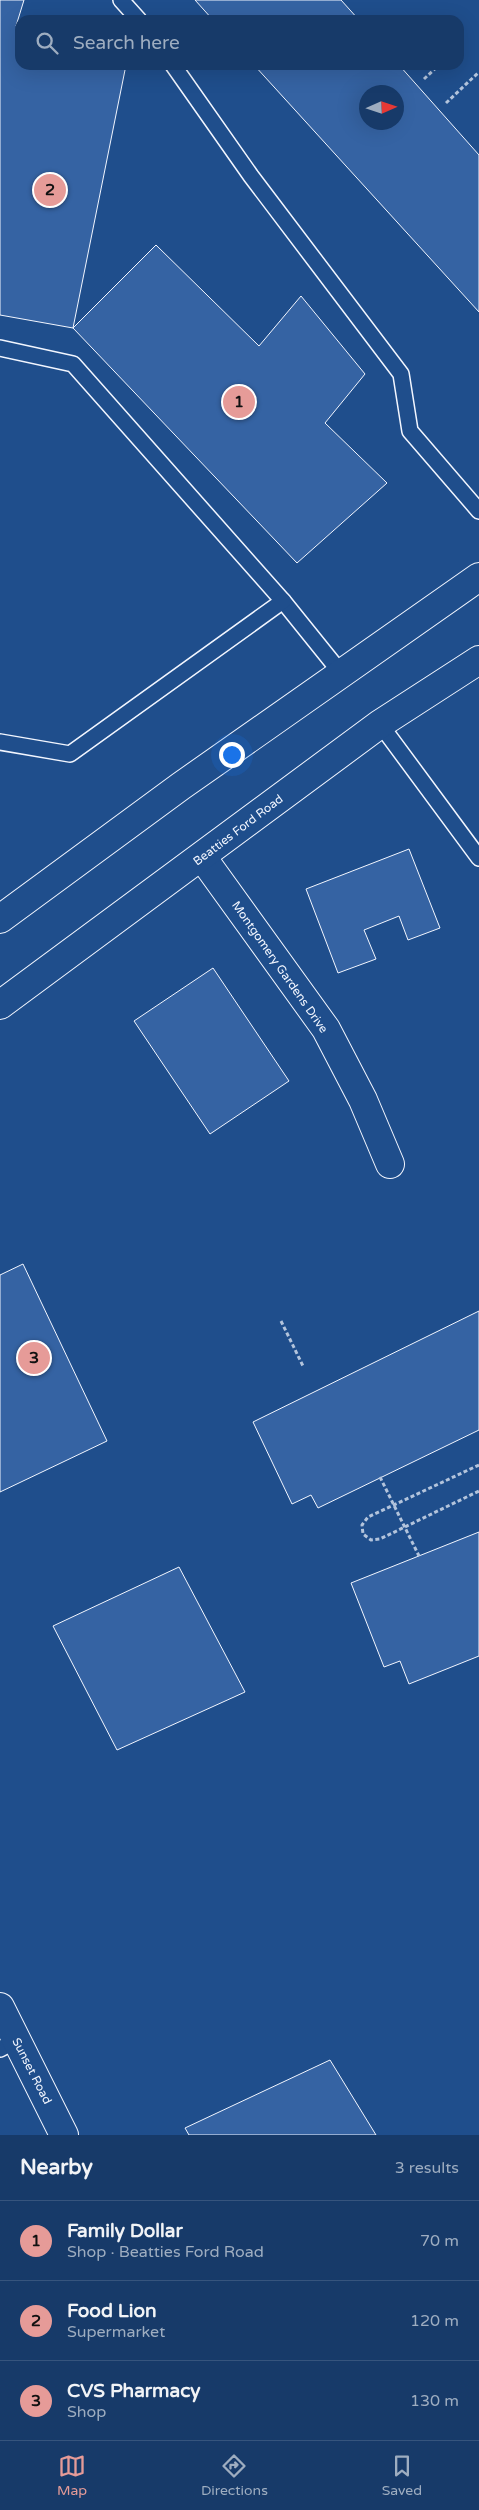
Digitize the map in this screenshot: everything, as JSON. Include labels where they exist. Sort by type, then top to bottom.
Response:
[{"type":"main road","points":[[0,919],[181,786],[479,577]]},
{"type":"main road","name":"Beatties Ford Road","points":[[0,1006],[380,724],[479,660]]},
{"type":"main road","name":"Montgomery Gardens Drive","points":[[202,857],[326,1029],[364,1100],[390,1164]]},
{"type":"main road","name":"Sunset Road","points":[[0,2007],[8,2045],[64,2135]]},
{"type":"lane","points":[[121,0],[134,15]]},
{"type":"lane","points":[[177,70],[251,176],[401,374],[410,431],[479,511]]},
{"type":"lane","points":[[0,348],[73,364],[283,601],[341,673]]},
{"type":"lane","points":[[0,742],[70,754],[283,601]]},
{"type":"lane","points":[[380,724],[479,858]]},
{"type":"path","points":[[424,79],[434,70]]},
{"type":"path","points":[[446,103],[479,72]]},
{"type":"path","points":[[281,1321],[303,1366]]},
{"type":"path","points":[[479,1465],[368,1517],[362,1525],[363,1534],[371,1540],[380,1539],[479,1491]]},
{"type":"path","points":[[380,1477],[419,1556]]},
{"type":"building","points":[[0,0],[24,0],[19,15],[15,15],[15,70],[125,70],[73,328],[0,315]]},
{"type":"building","points":[[195,0],[341,0],[354,15],[208,15]]},
{"type":"building","points":[[259,70],[403,70],[479,155],[479,312]]},
{"type":"building","points":[[156,245],[259,346],[301,296],[365,374],[325,423],[387,483],[297,563],[73,328]]},
{"type":"building","points":[[409,849],[440,928],[408,940],[399,916],[364,930],[376,959],[338,973],[306,889]]},
{"type":"building","points":[[213,968],[289,1081],[210,1134],[134,1021]]},
{"type":"building","points":[[23,1264],[107,1441],[0,1492],[0,1275]]},
{"type":"building","points":[[479,1311],[479,1430],[318,1508],[311,1495],[292,1504],[253,1422]]},
{"type":"building","points":[[479,1532],[479,1656],[409,1684],[400,1661],[384,1667],[351,1583]]},
{"type":"building","points":[[179,1567],[245,1692],[117,1750],[53,1626]]},
{"type":"building","points":[[330,2060],[376,2135],[189,2135],[185,2128]]},
{"type":"place","name":"Food Lion","points":[[50,190]]},
{"type":"place","name":"Family Dollar","points":[[239,402]]},
{"type":"place","name":"CVS Pharmacy","points":[[34,1358]]}]
